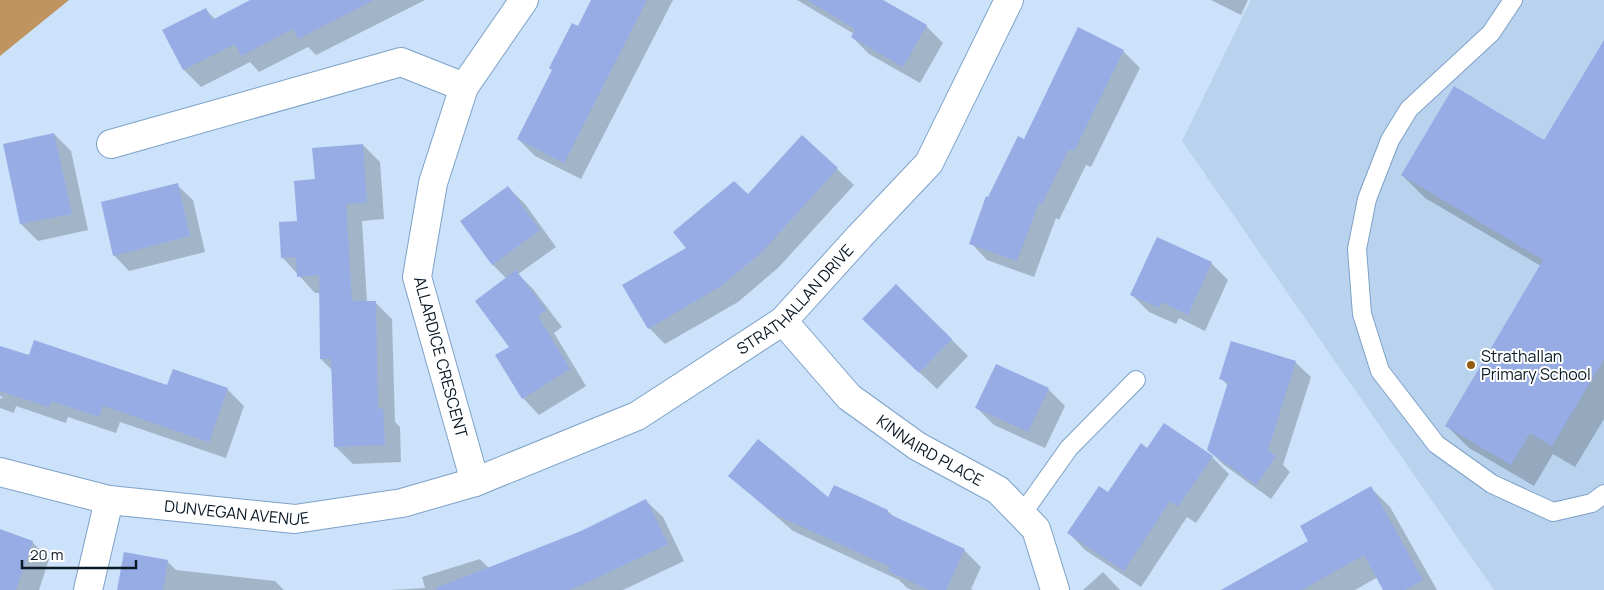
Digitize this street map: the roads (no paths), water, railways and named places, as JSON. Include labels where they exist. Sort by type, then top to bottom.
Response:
[{"type":"street","name":"ALLARDICE CRESCENT","points":[[474,482],[417,277],[433,183],[464,87],[524,0]]},
{"type":"street","name":"STRATHALLAN DRIVE","points":[[474,482],[637,416],[783,321],[859,236],[929,164],[1009,0]]},
{"type":"street","points":[[111,144],[401,62],[464,87]]},
{"type":"street","name":"KINNAIRD PLACE","points":[[783,321],[849,397],[917,446],[998,490],[1036,529],[1055,590]]},
{"type":"street","name":"DUNVEGAN AVENUE","points":[[0,472],[109,500],[295,519],[402,503],[474,482]]},
{"type":"street","points":[[88,590],[109,500]]},
{"type":"lane","points":[[1513,0],[1491,33],[1408,108],[1390,140],[1367,199],[1357,249],[1362,314],[1380,371],[1436,444],[1492,484],[1553,512],[1592,502],[1604,494]]},
{"type":"lane","points":[[1022,514],[1069,448],[1136,380]]},
{"type":"place","name":"Strathallan Primary School","points":[[1471,365]]}]
